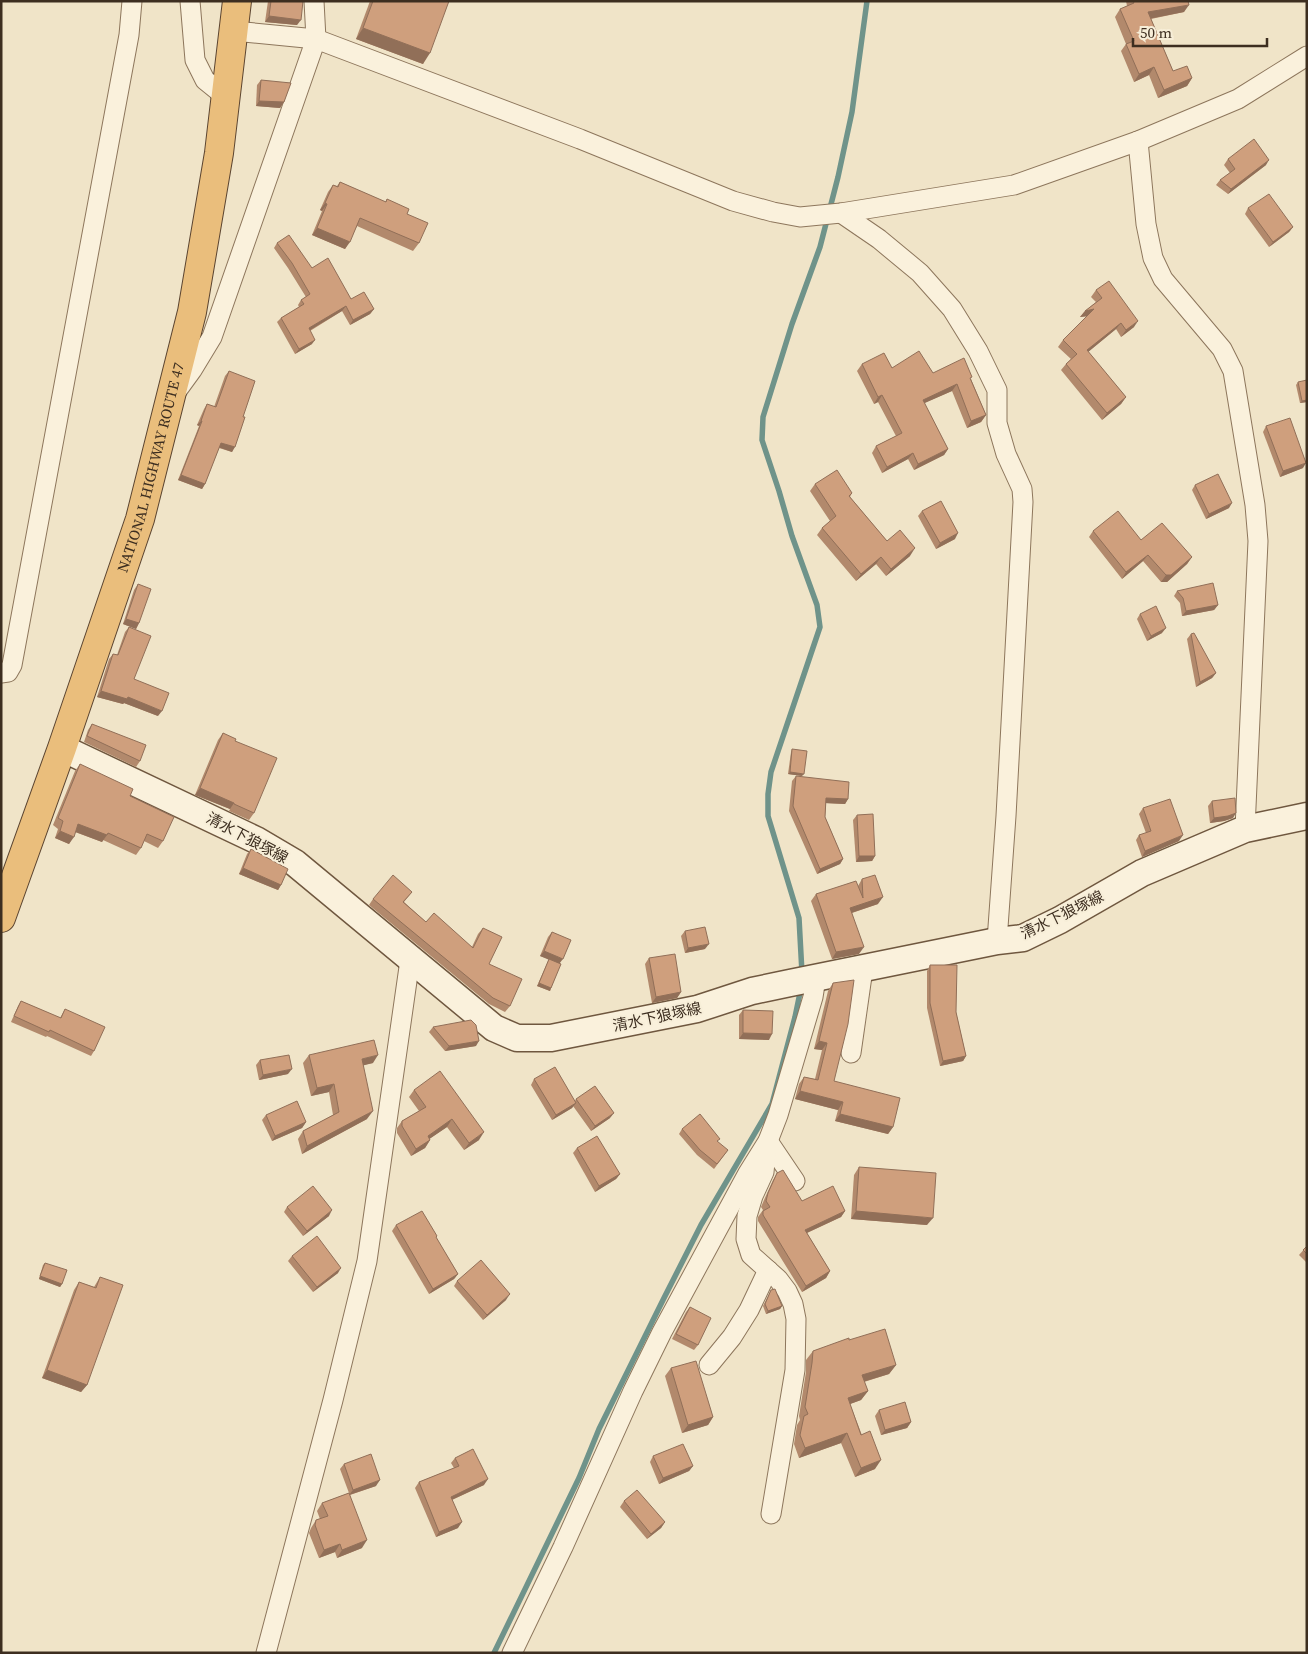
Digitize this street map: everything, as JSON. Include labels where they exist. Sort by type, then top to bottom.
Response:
[{"type":"highway","name":"NATIONAL HIGHWAY ROUTE 47","points":[[1,918],[62,748],[140,519],[192,312],[219,153],[237,1]]},
{"type":"main road","name":"清水下狼塚線","points":[[62,748],[256,840],[295,863],[494,1028],[517,1038],[551,1038],[698,1009],[752,991],[997,941],[1023,938],[1060,920],[1142,873],[1245,829],[1307,816]]},
{"type":"street","points":[[1,673],[8,672],[12,665],[130,35],[132,1]]},
{"type":"street","points":[[190,1],[195,60],[205,80],[226,97]]},
{"type":"street","points":[[169,401],[192,370],[212,336],[316,39],[314,1]]},
{"type":"street","points":[[234,30],[316,39],[575,137],[733,201],[800,217],[832,214],[1014,185],[1138,141],[1238,99],[1307,56]]},
{"type":"street","points":[[1138,141],[1146,224],[1153,258],[1163,279],[1222,349],[1233,371],[1255,505],[1258,541],[1245,829]]},
{"type":"street","points":[[832,214],[879,239],[920,273],[952,309],[978,351],[997,390],[997,423],[1006,454],[1022,489],[1023,502],[1006,816],[997,941]]},
{"type":"street","points":[[266,1653],[333,1400],[367,1261],[410,960]]},
{"type":"street","points":[[851,1053],[863,969]]},
{"type":"street","points":[[512,1653],[658,1340],[748,1173],[768,1141],[781,1106],[813,997],[805,980]]},
{"type":"street","points":[[768,1141],[795,1181]]},
{"type":"street","points":[[768,1141],[764,1172],[753,1196],[748,1216],[746,1239],[751,1256],[778,1279],[787,1291],[793,1304],[796,1318],[794,1370],[771,1514]]},
{"type":"street","points":[[709,1365],[732,1337],[749,1310],[768,1270]]},
{"type":"building","points":[[271,1],[303,1],[301,20],[269,16]]},
{"type":"building","points":[[373,1],[449,1],[430,53],[363,28]]},
{"type":"building","points":[[1133,1],[1188,1],[1189,5],[1148,12],[1173,71],[1187,66],[1192,78],[1164,90],[1154,67],[1139,74],[1126,44],[1134,41],[1120,9],[1134,3]]},
{"type":"building","points":[[261,80],[291,83],[284,102],[259,101]]},
{"type":"building","points":[[1254,139],[1269,160],[1231,189],[1220,180],[1235,169],[1228,159]]},
{"type":"building","points":[[340,182],[386,202],[387,199],[409,209],[407,214],[428,223],[419,243],[360,218],[350,242],[317,228],[333,185],[338,187]]},
{"type":"building","points":[[1269,194],[1293,227],[1273,242],[1248,208]]},
{"type":"building","points":[[289,235],[312,268],[328,258],[351,299],[364,292],[374,309],[353,320],[346,306],[309,328],[315,340],[299,349],[281,318],[304,304],[301,300],[310,294],[292,263],[277,243]]},
{"type":"building","points":[[1109,281],[1138,321],[1126,330],[1121,323],[1087,350],[1126,397],[1107,413],[1066,364],[1077,354],[1063,340],[1094,309],[1085,311],[1102,298],[1096,290]]},
{"type":"building","points":[[919,351],[933,373],[964,358],[972,377],[970,378],[986,415],[971,421],[957,384],[923,400],[948,449],[918,464],[913,453],[887,467],[876,446],[902,433],[882,395],[878,397],[862,364],[884,353],[892,368]]},
{"type":"building","points":[[229,371],[255,381],[235,447],[221,443],[205,484],[181,475],[207,404],[216,407]]},
{"type":"building","points":[[1307,380],[1307,400],[1302,401],[1298,382]]},
{"type":"building","points":[[1290,418],[1306,463],[1283,471],[1266,426]]},
{"type":"building","points":[[837,470],[852,493],[849,496],[887,541],[900,530],[915,548],[891,569],[881,557],[861,574],[822,528],[836,516],[815,484]]},
{"type":"building","points":[[1218,474],[1232,503],[1209,514],[1195,485]]},
{"type":"building","points":[[941,501],[958,533],[940,543],[922,511]]},
{"type":"building","points":[[1118,511],[1141,540],[1162,523],[1192,557],[1171,575],[1166,575],[1148,555],[1126,572],[1093,531]]},
{"type":"building","points":[[1213,583],[1218,605],[1186,611],[1183,598],[1177,591]]},
{"type":"building","points":[[138,584],[151,589],[139,623],[126,619]]},
{"type":"building","points":[[1156,606],[1166,628],[1151,636],[1140,614]]},
{"type":"building","points":[[129,627],[151,636],[134,679],[169,693],[162,711],[128,697],[127,699],[101,691],[113,654],[118,655]]},
{"type":"building","points":[[1194,633],[1216,673],[1200,682],[1191,634]]},
{"type":"building","points":[[92,724],[146,745],[140,761],[87,736]]},
{"type":"building","points":[[223,733],[236,739],[235,741],[277,758],[254,813],[200,788]]},
{"type":"building","points":[[792,749],[807,751],[804,774],[790,772]]},
{"type":"building","points":[[80,764],[133,789],[130,796],[174,817],[163,841],[147,834],[141,848],[108,833],[107,835],[78,824],[74,837],[60,831],[63,821],[58,818]]},
{"type":"building","points":[[796,776],[849,782],[848,799],[826,798],[825,817],[843,859],[820,869],[793,806]]},
{"type":"building","points":[[1235,798],[1236,813],[1214,818],[1212,801]]},
{"type":"building","points":[[1170,799],[1183,835],[1145,851],[1139,835],[1151,831],[1143,808]]},
{"type":"building","points":[[873,814],[875,856],[859,856],[857,815]]},
{"type":"building","points":[[251,849],[288,869],[281,885],[243,868]]},
{"type":"building","points":[[393,875],[412,892],[403,902],[426,922],[434,913],[473,948],[483,928],[502,937],[489,964],[522,979],[510,1006],[493,998],[373,899]]},
{"type":"building","points":[[875,875],[883,897],[850,908],[864,947],[836,952],[816,894],[856,881],[863,898],[862,879]]},
{"type":"building","points":[[705,927],[709,944],[688,948],[685,931]]},
{"type":"building","points":[[552,932],[571,940],[563,959],[544,951]]},
{"type":"building","points":[[675,954],[681,992],[656,997],[649,958]]},
{"type":"building","points":[[549,959],[561,964],[551,988],[539,983]]},
{"type":"building","points":[[930,965],[957,965],[956,1012],[966,1056],[943,1061],[930,1003]]},
{"type":"building","points":[[854,980],[848,1024],[834,1081],[900,1098],[893,1127],[840,1114],[843,1102],[800,1091],[804,1077],[818,1080],[827,1043],[819,1041],[833,983]]},
{"type":"building","points":[[21,1001],[61,1018],[65,1009],[105,1027],[94,1051],[50,1030],[49,1032],[14,1016]]},
{"type":"building","points":[[743,1010],[773,1011],[772,1034],[743,1033]]},
{"type":"building","points":[[471,1020],[476,1025],[479,1041],[449,1046],[433,1027]]},
{"type":"building","points":[[374,1040],[378,1055],[362,1059],[373,1111],[307,1146],[303,1131],[339,1112],[334,1084],[317,1088],[309,1055]]},
{"type":"building","points":[[289,1055],[292,1069],[263,1075],[260,1060]]},
{"type":"building","points":[[555,1067],[576,1103],[556,1115],[534,1079]]},
{"type":"building","points":[[440,1071],[484,1132],[469,1143],[452,1119],[428,1136],[430,1140],[416,1149],[402,1126],[402,1121],[426,1107],[414,1090]]},
{"type":"building","points":[[595,1086],[614,1113],[595,1126],[576,1099]]},
{"type":"building","points":[[297,1101],[306,1122],[275,1136],[266,1115]]},
{"type":"building","points":[[700,1114],[720,1139],[717,1141],[728,1150],[717,1164],[700,1150],[682,1129]]},
{"type":"building","points":[[597,1136],[620,1174],[599,1186],[577,1148]]},
{"type":"building","points":[[859,1167],[936,1173],[933,1218],[856,1211]]},
{"type":"building","points":[[783,1170],[802,1201],[833,1186],[845,1211],[805,1230],[830,1271],[806,1286],[763,1215],[763,1211],[770,1207],[766,1201],[768,1193],[777,1173]]},
{"type":"building","points":[[313,1186],[332,1210],[307,1231],[287,1207]]},
{"type":"building","points":[[422,1211],[458,1274],[433,1289],[396,1225]]},
{"type":"building","points":[[317,1236],[341,1268],[317,1287],[292,1256]]},
{"type":"building","points":[[1307,1246],[1307,1254],[1303,1250]]},
{"type":"building","points":[[481,1260],[510,1294],[487,1315],[457,1281]]},
{"type":"building","points":[[45,1263],[67,1270],[62,1284],[40,1276]]},
{"type":"building","points":[[100,1277],[123,1285],[87,1385],[47,1370],[79,1282],[96,1288]]},
{"type":"building","points":[[775,1289],[782,1306],[768,1311],[765,1304],[771,1290]]},
{"type":"building","points":[[690,1307],[711,1318],[698,1345],[676,1334]]},
{"type":"building","points":[[885,1329],[896,1365],[862,1375],[868,1391],[848,1398],[861,1435],[870,1431],[881,1460],[861,1468],[847,1433],[805,1448],[800,1435],[804,1416],[808,1414],[805,1407],[813,1351],[849,1338],[849,1340]]},
{"type":"building","points":[[696,1361],[713,1417],[688,1425],[671,1368]]},
{"type":"building","points":[[905,1402],[911,1422],[885,1430],[879,1410]]},
{"type":"building","points":[[683,1444],[693,1466],[663,1478],[653,1456]]},
{"type":"building","points":[[473,1449],[488,1479],[451,1497],[462,1522],[439,1532],[419,1482],[459,1466],[455,1458]]},
{"type":"building","points":[[371,1454],[380,1480],[353,1490],[344,1464]]},
{"type":"building","points":[[637,1490],[665,1522],[651,1534],[624,1501]]},
{"type":"building","points":[[349,1493],[367,1540],[342,1550],[340,1544],[324,1550],[315,1525],[316,1520],[328,1516],[322,1503]]},
{"type":"waterway","points":[[802,973],[799,918],[768,816],[768,794],[771,772],[820,627],[817,605],[792,536],[762,440],[763,417],[792,324],[820,247],[838,177],[852,112],[867,1]]},
{"type":"waterway","points":[[494,1653],[579,1478],[599,1429],[664,1298],[701,1225],[772,1104],[801,988]]}]
